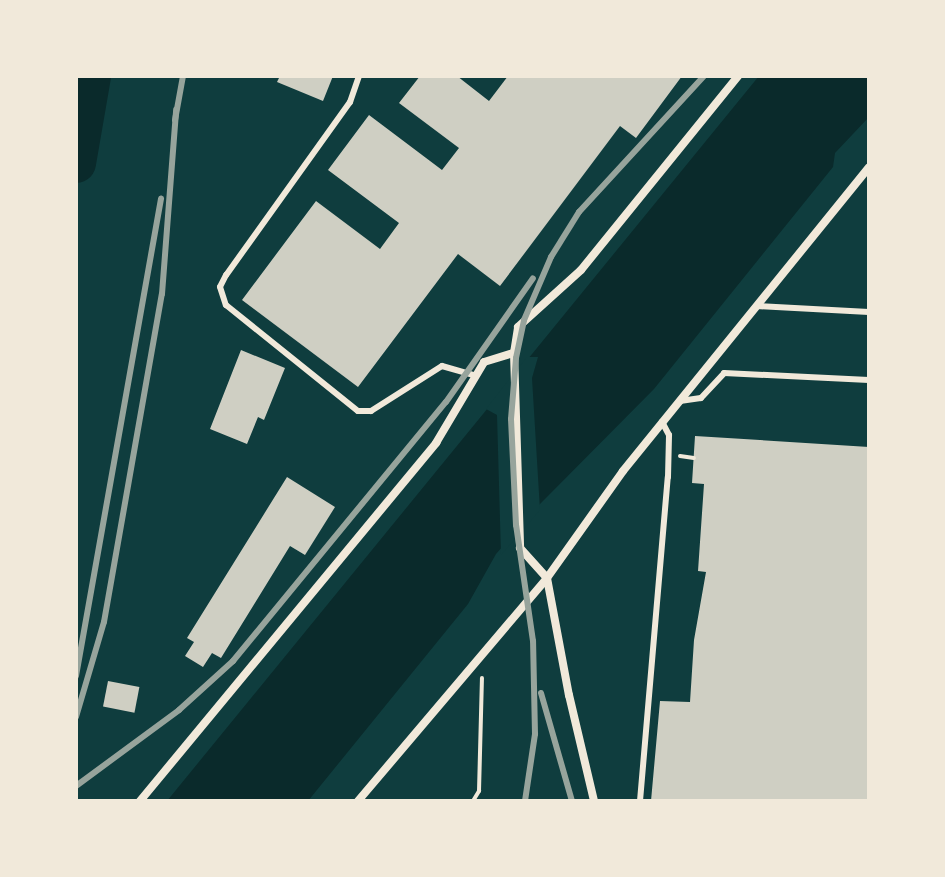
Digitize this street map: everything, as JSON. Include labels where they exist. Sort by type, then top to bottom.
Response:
[{"type":"street","points":[[594,801],[569,695],[547,578],[523,554],[519,541],[514,353],[518,327],[581,270],[738,76]]},
{"type":"street","points":[[358,801],[547,578],[662,422],[869,167]]},
{"type":"street","points":[[140,801],[429,453],[490,357],[514,353]]},
{"type":"lane","points":[[359,76],[350,102],[226,275],[220,287],[226,305],[358,411],[371,411],[442,366],[476,376]]},
{"type":"lane","points":[[757,306],[869,312]]},
{"type":"lane","points":[[678,402],[701,398],[724,373],[869,380]]},
{"type":"lane","points":[[640,801],[668,477],[669,435],[662,422]]},
{"type":"path","points":[[473,801],[479,791],[483,729],[482,652]]},
{"type":"water","points":[[759,76],[869,76],[869,117],[835,153],[833,167],[654,389],[539,505],[496,554],[468,604],[308,801],[167,801]]},
{"type":"pier","points":[[527,357],[538,357],[532,378],[540,510],[501,555],[497,415],[486,409]]},
{"type":"building","points":[[280,76],[333,76],[323,101],[277,82]]},
{"type":"building","points":[[420,76],[457,76],[489,101],[508,76],[682,76],[636,138],[620,126],[500,286],[458,254],[358,387],[242,300],[316,201],[380,249],[399,223],[328,170],[369,115],[442,170],[459,148],[399,103]]},
{"type":"building","points":[[241,350],[285,368],[264,420],[258,417],[247,444],[210,429]]},
{"type":"building","points":[[695,436],[869,447],[869,801],[651,801],[660,701],[690,702],[694,640],[706,572],[698,571],[704,484],[692,483]]},
{"type":"building","points":[[287,477],[335,507],[305,555],[290,546],[221,658],[212,653],[203,667],[185,656],[194,642],[187,638]]},
{"type":"building","points":[[108,681],[139,687],[134,713],[103,707]]},
{"type":"waterway","points":[[76,163],[91,76]]},
{"type":"railway","points":[[175,120],[183,76]]},
{"type":"railway","points":[[525,801],[535,734],[533,641],[516,525],[511,419],[516,358],[524,320],[551,257],[579,212],[704,76]]},
{"type":"railway","points":[[76,717],[104,622],[162,294],[176,110]]},
{"type":"railway","points":[[76,676],[161,199]]},
{"type":"railway","points":[[76,786],[179,710],[233,661],[446,402],[533,278]]},
{"type":"railway","points":[[541,693],[572,801]]}]
